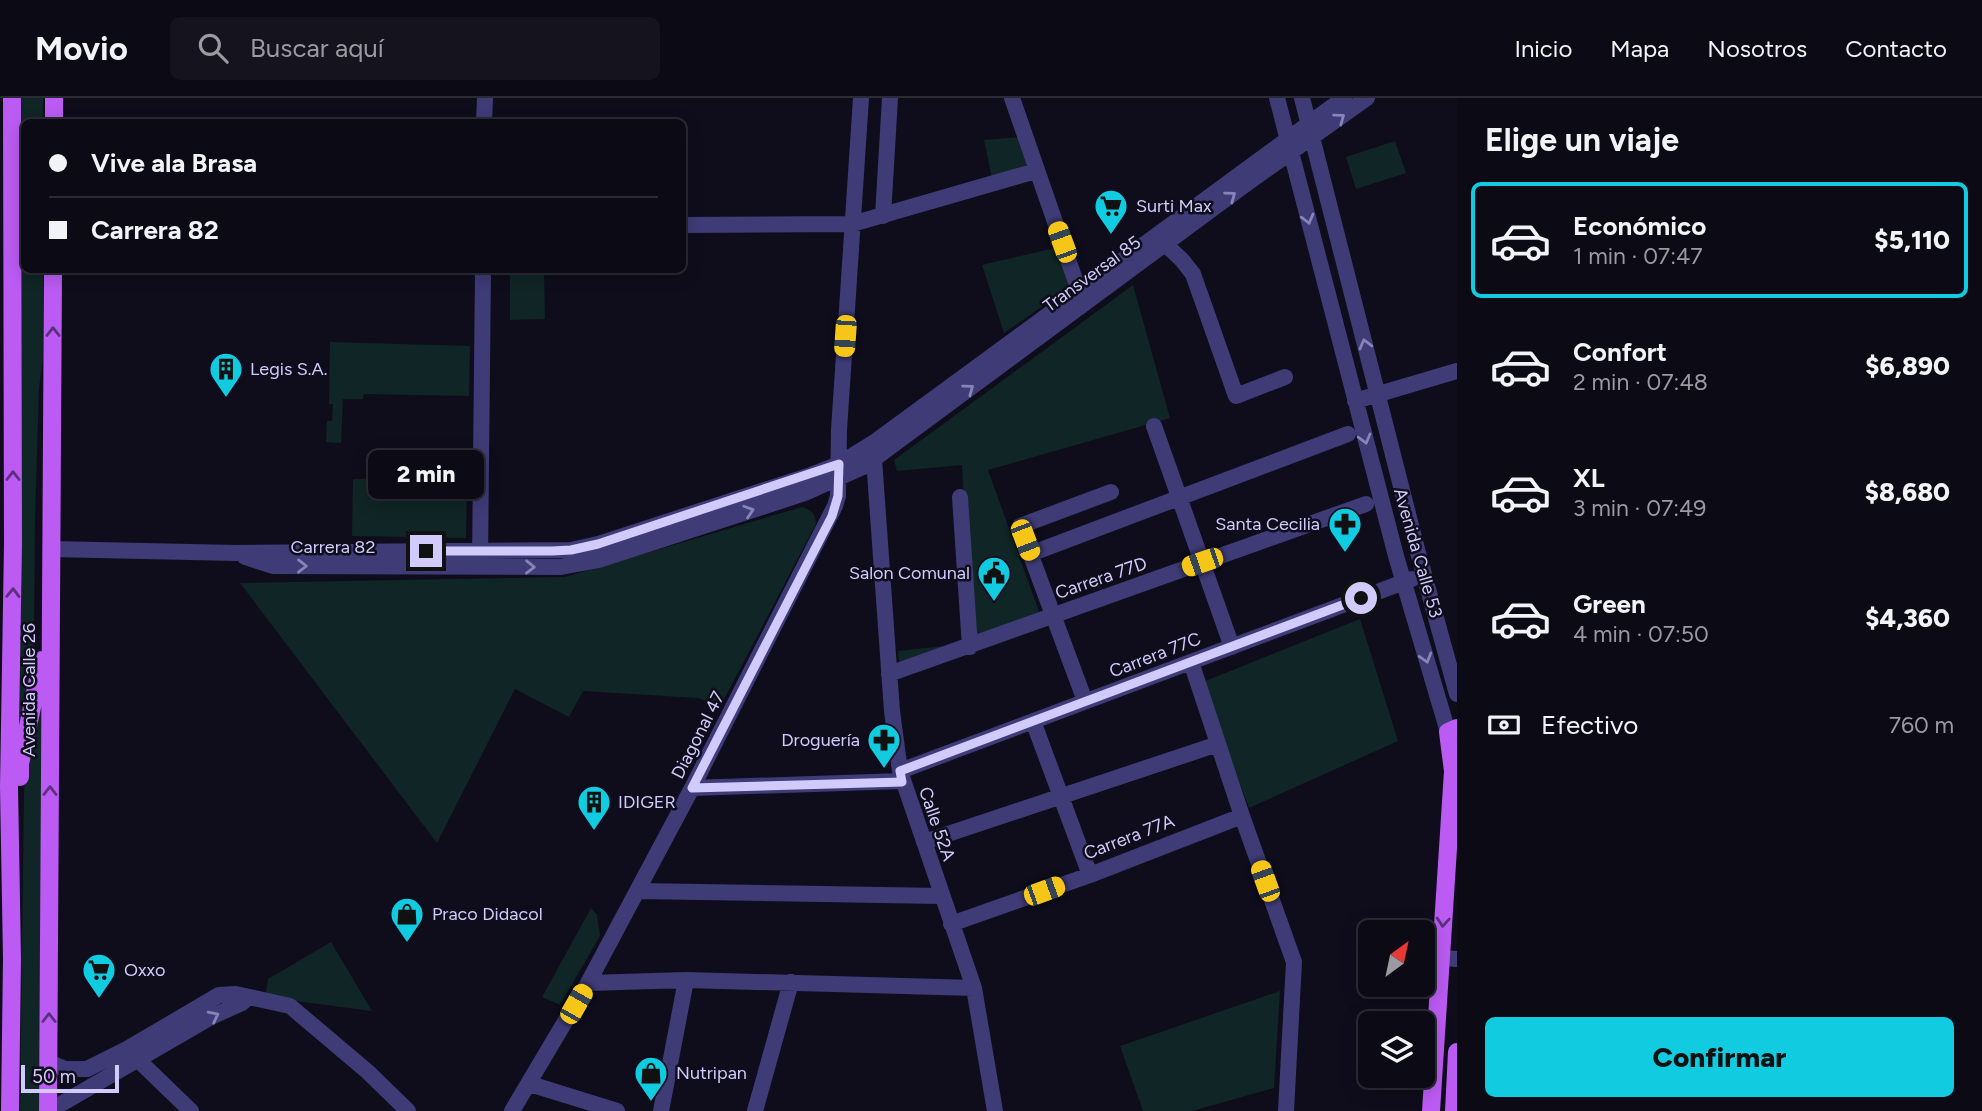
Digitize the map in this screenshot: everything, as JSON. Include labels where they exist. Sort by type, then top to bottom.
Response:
[{"type":"main road","name":"Avenida Calle 26","points":[[10,1111],[12,98]]},
{"type":"main road","points":[[54,98],[54,119]]},
{"type":"main road","name":"Avenida Calle 26","points":[[48,1111],[53,273]]},
{"type":"main road","points":[[12,930],[19,845],[20,764],[50,622]]},
{"type":"main road","name":"Avenida Calle 53","points":[[1431,1111],[1449,958],[1452,730]]},
{"type":"main road","points":[[1454,1111],[1457,1052]]},
{"type":"street","points":[[484,119],[485,98]]},
{"type":"street","points":[[839,472],[861,98]]},
{"type":"street","points":[[883,216],[890,98]]},
{"type":"street","points":[[1012,98],[1079,290]]},
{"type":"street","name":"Avenida Calle 53","points":[[1277,98],[1403,582],[1452,730]]},
{"type":"street","name":"Avenida Calle 53","points":[[1302,98],[1457,694]]},
{"type":"street","name":"Transversal 85","points":[[1310,131],[1344,98]]},
{"type":"street","name":"Transversal 85","points":[[839,472],[855,473],[1144,251],[1310,131],[1367,98]]},
{"type":"street","name":"Transversal 85","points":[[839,472],[1079,290],[1144,251],[1165,244],[1289,146]]},
{"type":"street","points":[[686,225],[852,225],[1037,171]]},
{"type":"street","points":[[1165,244],[1193,274],[1236,396],[1286,377]]},
{"type":"street","points":[[480,558],[483,273]]},
{"type":"street","points":[[1355,401],[1457,371]]},
{"type":"street","points":[[1154,426],[1232,647]]},
{"type":"street","points":[[1030,554],[1348,434]]},
{"type":"street","name":"Calle 52A","points":[[874,459],[889,674],[901,776],[974,988],[995,1111]]},
{"type":"street","name":"Carrera 82","points":[[51,549],[236,553],[272,566],[480,558],[561,567],[599,560],[839,472]]},
{"type":"street","name":"Diagonal 47","points":[[512,1111],[588,983],[832,516],[838,496],[839,472]]},
{"type":"street","points":[[1085,702],[1020,526],[1111,492]]},
{"type":"street","points":[[960,497],[971,647]]},
{"type":"street","name":"Carrera 77D","points":[[889,674],[1366,504]]},
{"type":"street","name":"Carrera 77C","points":[[692,788],[901,776],[1033,721],[1424,574]]},
{"type":"street","points":[[1191,662],[1294,962],[1286,1111]]},
{"type":"street","points":[[1033,721],[1090,874]]},
{"type":"street","points":[[924,842],[1218,744]]},
{"type":"street","name":"Carrera 77A","points":[[951,924],[1242,816]]},
{"type":"street","points":[[637,891],[941,896]]},
{"type":"street","points":[[662,1111],[686,980]]},
{"type":"street","points":[[588,983],[686,980],[974,988]]},
{"type":"street","points":[[755,1111],[791,982]]},
{"type":"street","points":[[48,1111],[186,1022],[242,1003],[249,997],[290,1006],[368,1072],[408,1111]]},
{"type":"street","points":[[49,1062],[65,1069],[87,1069],[132,1055]]},
{"type":"street","points":[[132,1055],[191,1111]]},
{"type":"street","points":[[530,1084],[617,1111]]},
{"type":"green space","points":[[22,98],[43,98],[43,119],[22,119]]},
{"type":"green space","points":[[1021,137],[1034,176],[994,188],[984,140]]},
{"type":"green space","points":[[1395,141],[1406,173],[1356,189],[1346,157]]},
{"type":"green space","points":[[1059,247],[1073,285],[1004,333],[982,265]]},
{"type":"green space","points":[[21,256],[21,273],[43,273],[43,357],[39,388],[34,644],[30,689],[18,731]]},
{"type":"green space","points":[[510,273],[544,273],[545,319],[510,320]]},
{"type":"green space","points":[[1133,285],[1170,418],[988,470],[1041,617],[971,642],[962,465],[897,471],[894,460]]},
{"type":"green space","points":[[330,342],[470,346],[469,396],[364,394],[363,399],[343,399],[341,443],[326,442],[327,421],[332,421],[333,404],[329,404]]},
{"type":"green space","points":[[353,479],[467,480],[466,538],[352,536]]},
{"type":"green space","points":[[802,507],[813,513],[816,524],[720,707],[698,698],[583,691],[569,717],[515,689],[437,843],[240,583],[565,577]]},
{"type":"green space","points":[[1360,619],[1398,741],[1249,808],[1203,682]]},
{"type":"green space","points":[[968,643],[900,668],[898,651]]},
{"type":"green space","points":[[42,699],[39,1111],[20,1111],[24,793],[26,762]]},
{"type":"green space","points":[[591,908],[597,915],[600,936],[560,1005],[542,997]]},
{"type":"green space","points":[[331,942],[372,1011],[273,998],[266,993],[268,979]]},
{"type":"green space","points":[[1280,991],[1274,1088],[1192,1111],[1143,1111],[1120,1046]]},
{"type":"place","name":"Surti Max","points":[[1111,236]]},
{"type":"place","name":"Legis S.A.","points":[[226,399]]},
{"type":"place","name":"Santa Cecilia","points":[[1345,554]]},
{"type":"place","name":"Salon Comunal","points":[[994,603]]},
{"type":"place","name":"Droguería","points":[[884,770]]},
{"type":"place","name":"IDIGER","points":[[594,832]]},
{"type":"place","name":"Praco Didacol","points":[[407,944]]},
{"type":"place","name":"Oxxo","points":[[99,1000]]},
{"type":"place","name":"Nutripan","points":[[651,1103]]},
{"type":"route","points":[[426,551],[571,550],[598,544],[839,464],[838,496],[832,516],[692,788],[902,782],[900,771],[1361,598]]}]
